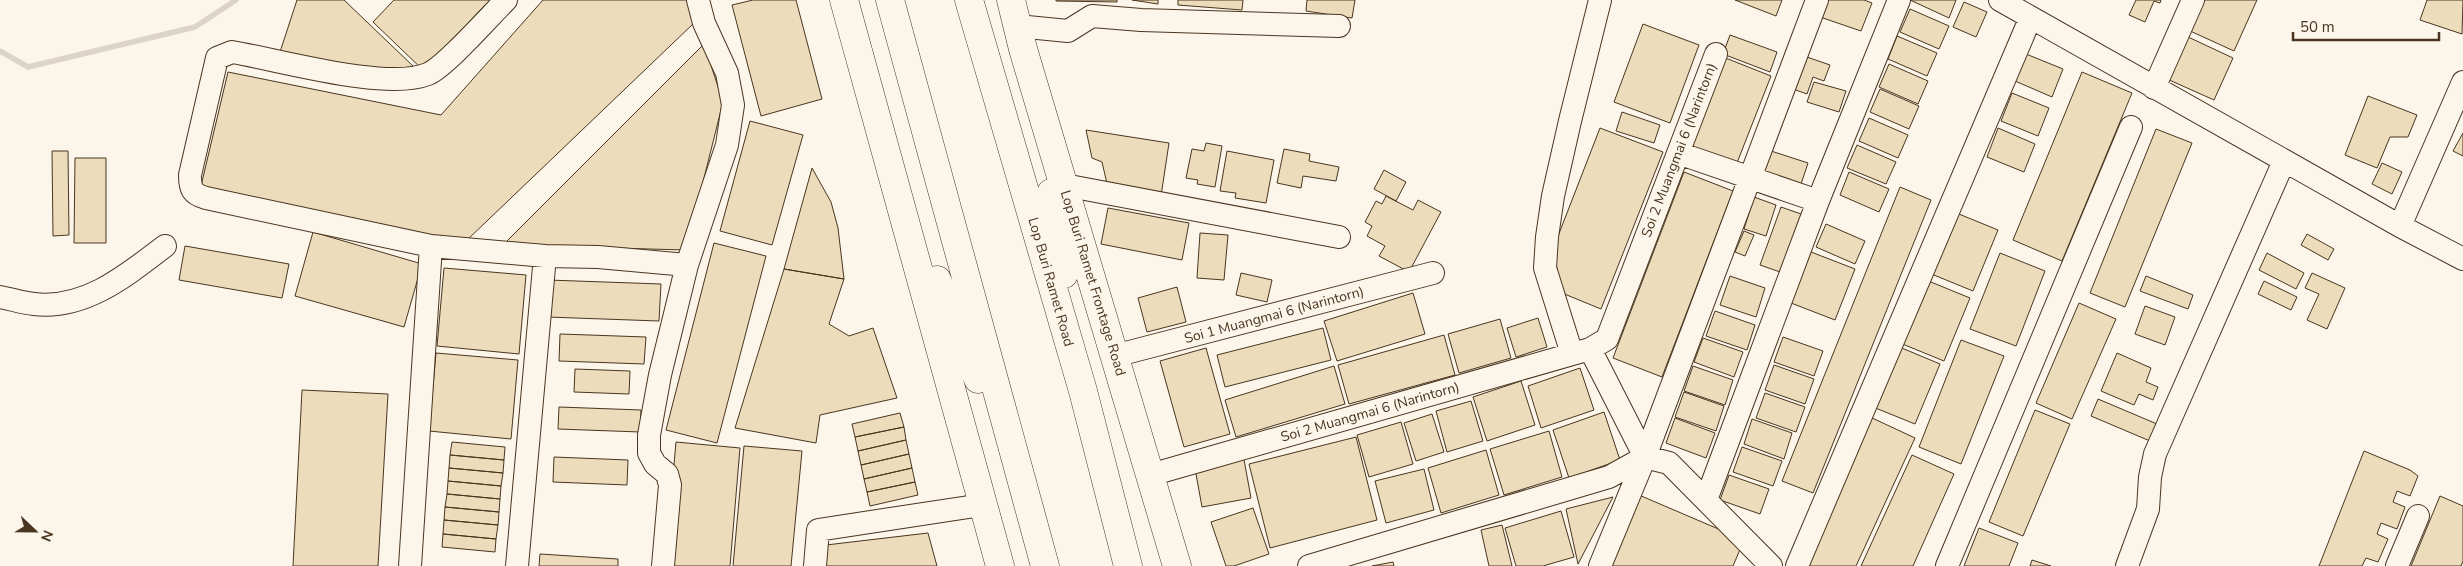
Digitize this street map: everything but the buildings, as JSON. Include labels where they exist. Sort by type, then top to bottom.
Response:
[{"type":"main road","points":[[844,0],[1000,566]]},
{"type":"main road","points":[[890,0],[1045,566]]},
{"type":"main road","name":"Lop Buri Ramet Road","points":[[969,0],[1083,391],[1128,566]]},
{"type":"main road","name":"Lop Buri Ramet Frontage Road","points":[[1011,0],[1020,38],[1177,566]]},
{"type":"main road","points":[[1020,38],[1050,190],[1083,391]]},
{"type":"main road","points":[[893,173],[985,395],[1030,513]]},
{"type":"street","points":[[506,0],[430,74],[404,80],[355,76],[232,52],[217,58],[190,175],[190,189],[196,195],[431,246],[545,256],[598,257],[687,265]]},
{"type":"street","points":[[663,566],[670,484],[667,474],[655,464],[649,453],[649,435],[660,375],[687,265],[727,145],[733,105],[727,73],[704,23],[698,0]]},
{"type":"street","points":[[1600,0],[1553,196],[1545,268],[1581,352],[1645,457]]},
{"type":"street","points":[[1600,566],[1645,457],[1817,0]]},
{"type":"street","points":[[1706,500],[1818,201],[1898,0]]},
{"type":"street","points":[[2000,0],[2030,19],[2400,226],[2463,259]]},
{"type":"street","points":[[2154,88],[2193,0]]},
{"type":"street","points":[[1020,38],[1068,31],[1092,16],[1141,20],[1339,26]]},
{"type":"street","points":[[1797,566],[2030,19]]},
{"type":"street","name":"Soi 2 Muangmai 6 (Narintorn)","points":[[1150,475],[1581,352],[1607,340],[1716,54]]},
{"type":"street","points":[[2400,226],[2463,82]]},
{"type":"street","points":[[1948,566],[2131,127]]},
{"type":"street","points":[[1678,153],[1818,201]]},
{"type":"street","points":[[2127,566],[2148,509],[2150,477],[2155,454],[2284,161]]},
{"type":"street","points":[[1064,186],[1339,238]]},
{"type":"street","points":[[0,296],[34,304],[52,304],[75,300],[90,295],[120,280],[165,246]]},
{"type":"street","points":[[410,566],[431,246]]},
{"type":"street","points":[[517,566],[545,256]]},
{"type":"street","name":"Soi 1 Muangmai 6 (Narintorn)","points":[[1114,356],[1433,274]]},
{"type":"street","points":[[1309,566],[1357,559],[1609,476],[1645,457],[1669,463],[1771,566]]},
{"type":"street","points":[[815,566],[818,530],[982,505]]},
{"type":"street","points":[[2397,566],[2418,516]]},
{"type":"waterway","points":[[0,51],[28,67],[195,27],[236,0]]}]
